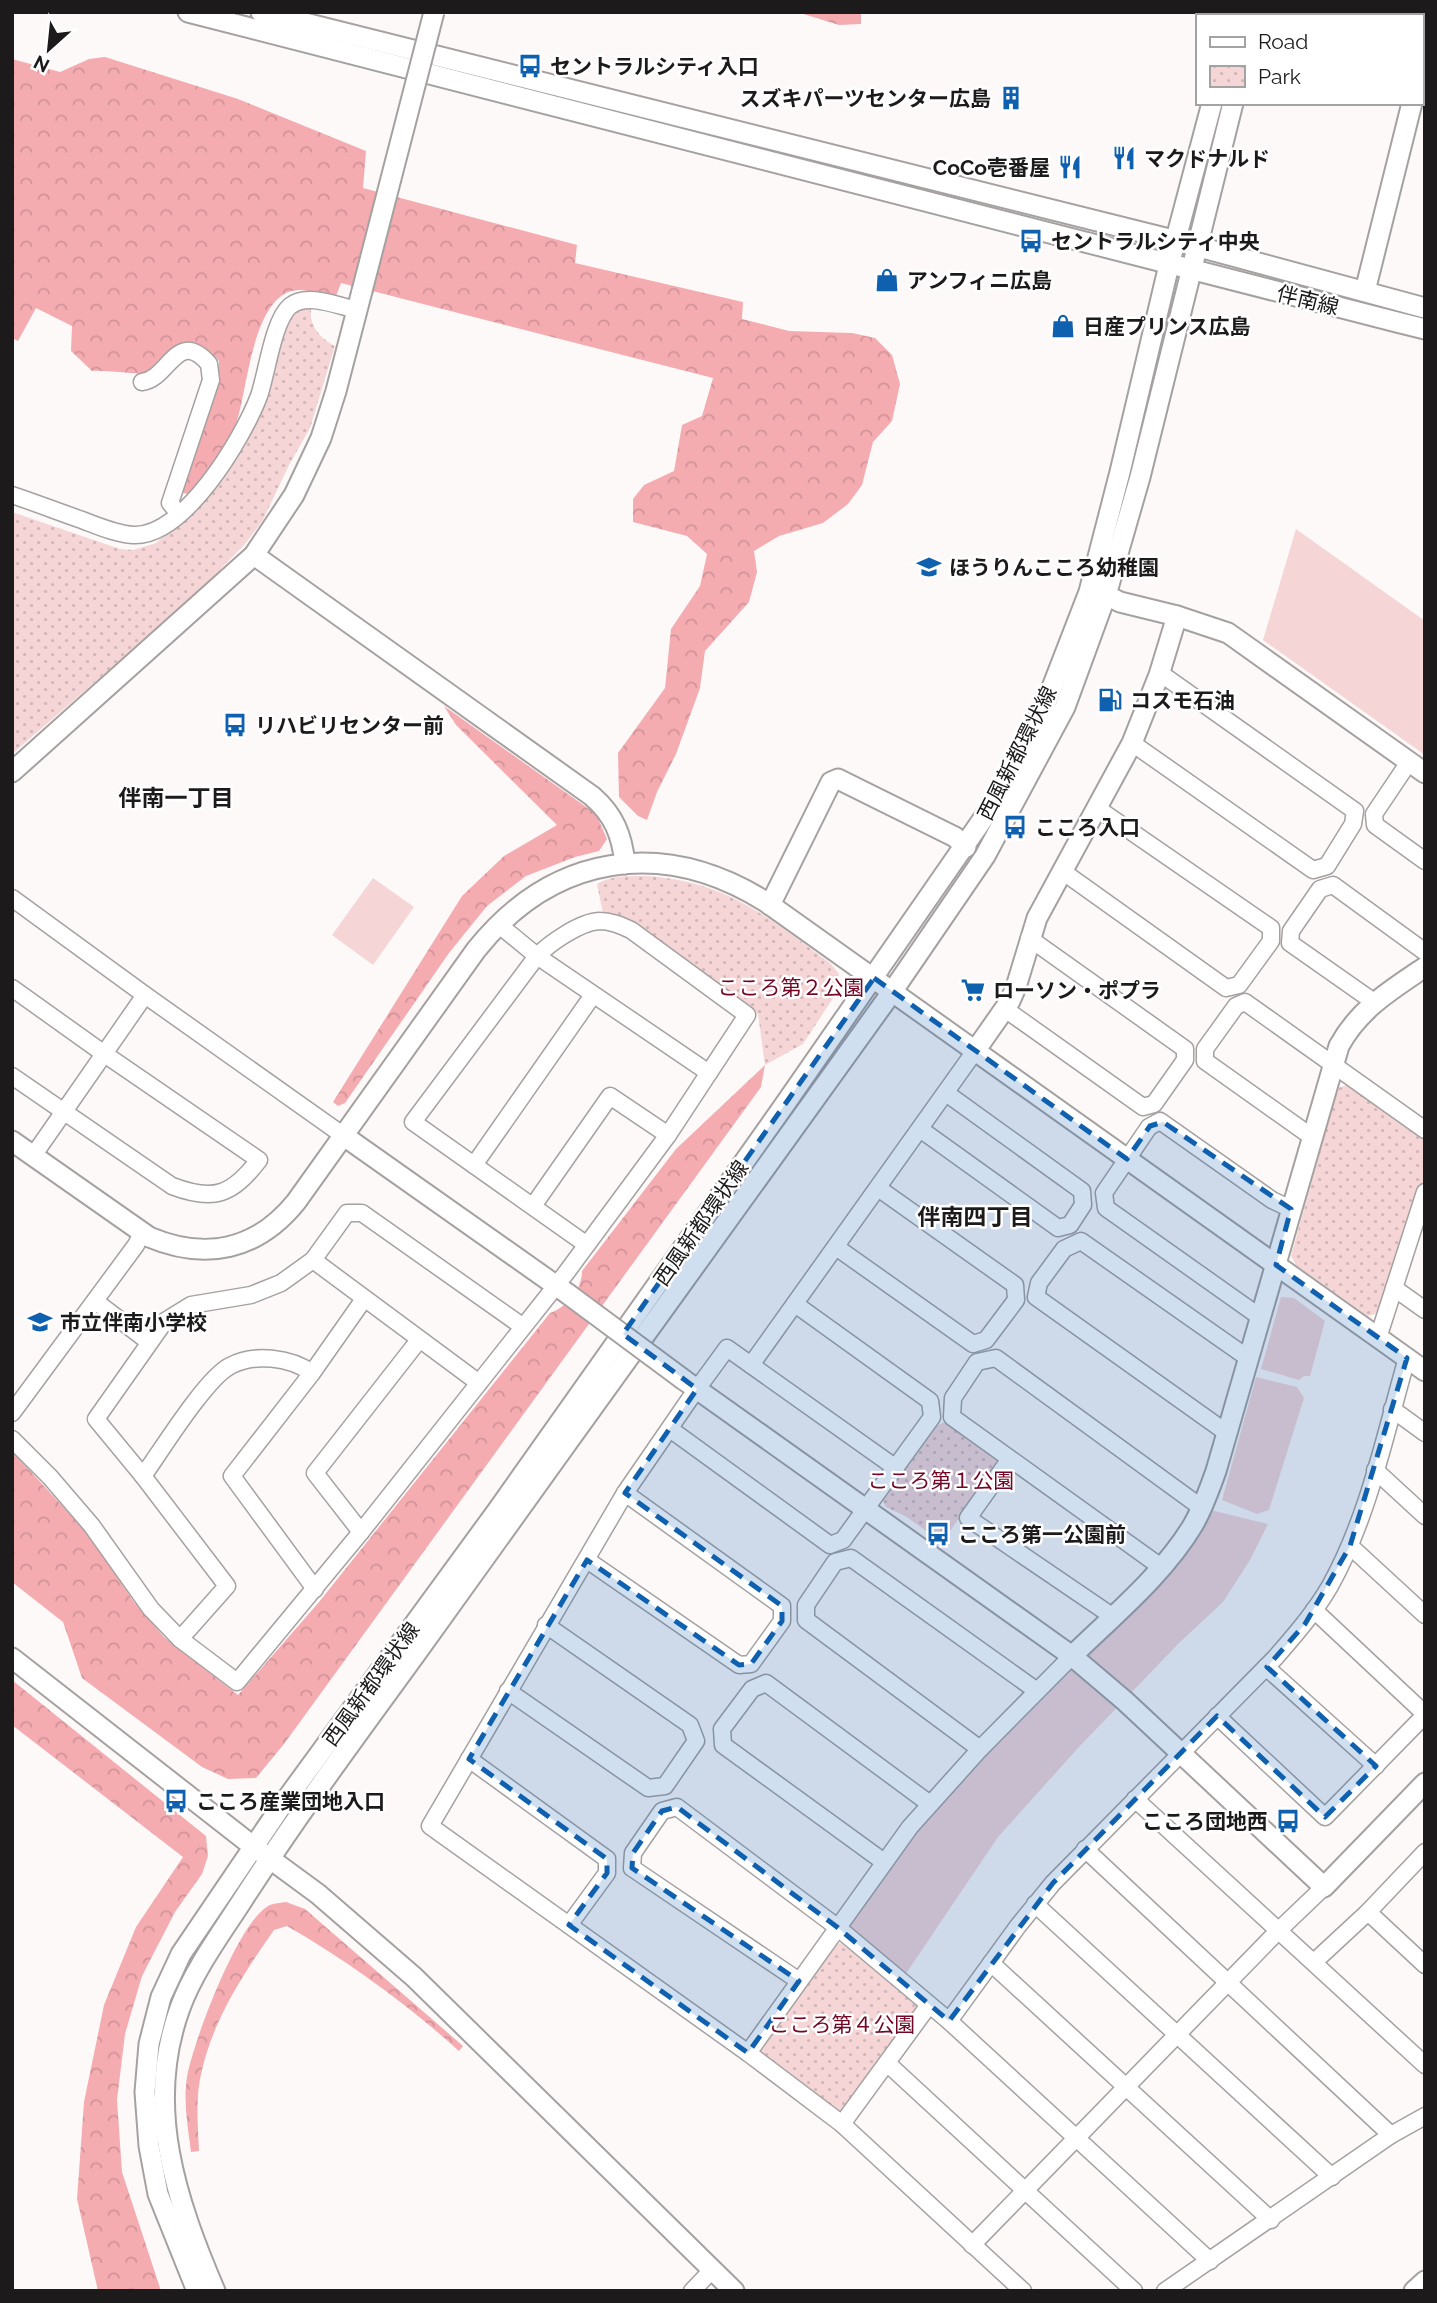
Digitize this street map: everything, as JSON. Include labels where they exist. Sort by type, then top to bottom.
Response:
[{"type":"street","name":"伴南線","points":[[188,12],[1191,272],[1425,328]]},
{"type":"street","name":"伴南線","points":[[261,12],[1177,241],[1425,308]]},
{"type":"street","points":[[12,772],[254,555],[294,495],[329,416],[434,12]]},
{"type":"street","name":"西風新都環状線","points":[[215,2291],[178,2194],[167,2146],[163,2103],[169,2052],[180,2007],[262,1853],[280,1808],[497,1511],[966,847],[994,803],[1046,703],[1089,593],[1169,265],[1211,105]]},
{"type":"street","name":"西風新都環状線","points":[[197,2291],[159,2194],[149,2146],[145,2092],[149,2044],[161,1997],[181,1954],[262,1853],[892,992],[985,856],[1015,804],[1065,707],[1106,595],[1140,477],[1233,105]]},
{"type":"street","points":[[1365,292],[1412,105]]},
{"type":"street","points":[[12,495],[112,531],[134,535],[156,532],[179,514],[219,471],[248,421],[266,373],[279,325],[288,309],[306,300],[359,300]]},
{"type":"street","points":[[142,382],[159,376],[170,359],[179,353],[194,353],[209,363],[211,380],[170,503],[179,514]]},
{"type":"street","points":[[254,555],[602,805],[622,838],[625,864]]},
{"type":"street","points":[[1106,595],[1120,602],[1177,616],[1228,633],[1417,768],[1374,814],[1375,825],[1425,861]]},
{"type":"street","points":[[751,1365],[1005,1009],[1016,987],[1037,918],[1132,743],[1160,673],[1177,616]]},
{"type":"street","points":[[1132,743],[1313,870],[1327,866],[1353,824],[1355,811],[1160,673]]},
{"type":"street","points":[[770,905],[831,782],[838,779],[955,837],[966,847]]},
{"type":"street","points":[[1062,872],[1226,988],[1239,985],[1271,942],[1271,928],[1097,808]]},
{"type":"street","points":[[12,1141],[142,1233],[164,1244],[197,1250],[229,1247],[253,1239],[286,1215],[476,950],[498,925],[530,898],[552,885],[599,868],[625,864],[661,864],[698,870],[745,889],[770,905],[1425,1371]]},
{"type":"street","points":[[1374,1002],[1290,943],[1291,931],[1320,889],[1333,885],[1425,952]]},
{"type":"street","points":[[12,898],[1072,1656],[1324,1887]]},
{"type":"street","points":[[12,1439],[50,1477],[83,1516],[151,1609],[180,1639],[237,1682],[362,1532],[522,1326],[562,1290],[587,1245],[668,1135],[747,1015],[631,930],[613,922],[596,921],[551,943],[537,956],[413,1122],[587,1245]]},
{"type":"street","points":[[498,925],[537,956],[709,1073]]},
{"type":"street","points":[[1005,1009],[1143,1107],[1153,1104],[1185,1060],[1185,1049],[1029,938]]},
{"type":"street","points":[[748,2053],[884,1862],[930,1804],[980,1749],[1176,1550],[1202,1508],[1216,1471],[1333,1063],[1346,1032],[1374,1002],[1425,967]]},
{"type":"street","points":[[12,988],[259,1160],[244,1180],[222,1192],[197,1196],[172,1186],[12,1076]]},
{"type":"street","points":[[33,1156],[145,995]]},
{"type":"street","points":[[474,1165],[593,995]]},
{"type":"street","points":[[1312,1137],[1205,1061],[1205,1049],[1236,1006],[1245,1002],[1425,1130]]},
{"type":"street","points":[[920,1129],[1058,1228],[1070,1225],[1083,1205],[1082,1191],[946,1093]]},
{"type":"street","points":[[533,1206],[610,1096],[668,1135]]},
{"type":"street","points":[[1259,1317],[1106,1208],[1104,1193],[1149,1127],[1161,1122],[1272,1200],[1291,1209]]},
{"type":"street","points":[[836,1247],[973,1344],[986,1340],[1016,1300],[1014,1285],[878,1188]]},
{"type":"street","points":[[1378,1338],[1421,1216],[1425,1192]]},
{"type":"street","points":[[180,1639],[227,1586],[96,1419],[165,1321],[191,1305],[251,1295],[282,1283],[313,1261],[347,1213],[362,1213],[522,1326]]},
{"type":"street","points":[[12,1413],[136,1245],[142,1233]]},
{"type":"street","points":[[1227,1433],[1036,1297],[1039,1283],[1064,1248],[1081,1241],[1248,1358]]},
{"type":"street","points":[[313,1261],[479,1383]]},
{"type":"street","points":[[1394,1289],[1425,1310]]},
{"type":"street","points":[[315,1589],[232,1476],[312,1373],[363,1299]]},
{"type":"street","points":[[95,1301],[149,1342]]},
{"type":"street","points":[[670,1429],[830,1545],[843,1540],[932,1417],[930,1401],[795,1304]]},
{"type":"street","points":[[362,1532],[315,1473],[419,1340]]},
{"type":"street","points":[[895,1468],[727,1349],[691,1384],[670,1429],[625,1493],[430,1826],[748,2053],[842,2124],[1023,2291]]},
{"type":"street","points":[[1161,1567],[952,1417],[953,1398],[977,1362],[996,1358],[1202,1508]]},
{"type":"street","points":[[948,2021],[1035,1904],[1085,1849],[1266,1667],[1305,1624],[1330,1586],[1350,1546],[1407,1358]]},
{"type":"street","points":[[143,1476],[212,1380],[228,1366],[248,1359],[274,1359],[300,1364],[312,1373]]},
{"type":"street","points":[[1392,1409],[1425,1433]]},
{"type":"street","points":[[1010,1458],[968,1518],[1112,1616]]},
{"type":"street","points":[[1375,1470],[1425,1516]]},
{"type":"street","points":[[587,1560],[739,1665],[751,1664],[782,1621],[782,1606],[625,1493]]},
{"type":"street","points":[[1350,1546],[1425,1615]]},
{"type":"street","points":[[980,1749],[806,1620],[806,1605],[835,1562],[852,1558],[1037,1691]]},
{"type":"street","points":[[1217,1716],[1325,1817],[1425,1714],[1314,1610]]},
{"type":"street","points":[[508,1691],[648,1788],[664,1786],[696,1741],[690,1726],[546,1625]]},
{"type":"street","points":[[12,1658],[318,1894],[414,1977],[734,2291]]},
{"type":"street","points":[[1266,1667],[1376,1766]]},
{"type":"street","points":[[884,1862],[723,1745],[722,1729],[752,1689],[766,1683],[930,1804]]},
{"type":"street","points":[[469,1759],[607,1859],[607,1873],[569,1925]]},
{"type":"street","points":[[972,2245],[1425,1783]]},
{"type":"street","points":[[1135,1799],[1425,2065]]},
{"type":"street","points":[[799,1981],[632,1868],[633,1853],[663,1811],[677,1807],[837,1927],[948,2021],[1210,2261]]},
{"type":"street","points":[[1085,1849],[1391,2135]]},
{"type":"street","points":[[1314,1962],[1423,1858]]},
{"type":"street","points":[[1035,1904],[1332,2176]]},
{"type":"street","points":[[1368,1912],[1425,1965]]},
{"type":"street","points":[[991,1963],[1270,2220]]},
{"type":"street","points":[[842,2124],[929,2005]]},
{"type":"street","points":[[887,2063],[1133,2291]]},
{"type":"street","points":[[1165,2291],[1391,2135],[1425,2116]]},
{"type":"street","points":[[692,2291],[713,2269]]},
{"type":"street","points":[[1414,2291],[1425,2281]]},
{"type":"highlighted area","points":[[874,978],[1127,1159],[1150,1126],[1163,1122],[1291,1209],[1276,1265],[1407,1358],[1350,1546],[1305,1624],[1267,1667],[1376,1766],[1325,1817],[1217,1716],[1053,1883],[949,2021],[837,1927],[677,1807],[662,1811],[633,1853],[632,1868],[799,1981],[748,2053],[569,1925],[607,1873],[607,1859],[469,1759],[587,1560],[739,1665],[751,1664],[782,1621],[782,1606],[625,1493],[697,1389],[623,1334]]},
{"type":"green space","points":[[797,12],[861,12],[861,24],[839,25]]},
{"type":"green space","points":[[105,57],[238,99],[366,151],[363,188],[577,245],[575,263],[743,302],[742,319],[789,331],[852,333],[875,338],[892,355],[900,384],[892,421],[873,442],[862,485],[848,504],[823,523],[779,536],[754,551],[757,572],[749,602],[705,651],[700,688],[676,754],[657,792],[647,820],[638,816],[619,797],[618,753],[665,688],[671,629],[700,586],[707,554],[687,536],[633,522],[633,499],[644,485],[674,471],[682,425],[702,416],[713,378],[341,283],[335,299],[299,290],[283,295],[271,307],[254,345],[233,432],[200,481],[187,494],[181,492],[219,381],[219,361],[209,351],[200,344],[182,343],[174,347],[151,373],[92,371],[71,351],[72,326],[36,308],[18,341],[12,338],[12,59],[60,72],[89,59]]},
{"type":"green space","points":[[312,305],[313,324],[324,339],[335,346],[310,428],[263,520],[245,544],[196,594],[12,754],[12,512],[120,549],[133,550],[156,543],[178,524],[223,474],[291,312]]},
{"type":"green space","points":[[1296,529],[1425,621],[1425,755],[1263,640]]},
{"type":"green space","points":[[444,706],[596,814],[607,839],[599,851],[526,876],[487,906],[449,953],[345,1103],[338,1106],[333,1102],[462,896],[504,856],[557,825],[456,725]]},
{"type":"green space","name":"こころ第２公園","points":[[648,876],[677,880],[725,894],[767,917],[830,963],[839,974],[837,992],[803,1044],[765,1065],[758,1014],[630,925],[604,918],[597,884],[615,878]]},
{"type":"green space","points":[[373,878],[414,907],[373,965],[332,935]]},
{"type":"green space","points":[[765,1065],[761,1087],[284,1744],[256,1778],[228,1779],[202,1767],[82,1678],[63,1622],[12,1582],[12,1451],[87,1533],[134,1602],[164,1637],[238,1695],[319,1602],[550,1313],[562,1307],[572,1297],[579,1285],[582,1271],[676,1149]]},
{"type":"green space","points":[[1350,1084],[1425,1135],[1425,1178],[1416,1195],[1379,1313],[1368,1316],[1296,1265],[1291,1256],[1338,1088]]},
{"type":"green space","points":[[1281,1297],[1294,1298],[1325,1321],[1310,1376],[1299,1380],[1261,1369]]},
{"type":"green space","points":[[1256,1377],[1297,1387],[1304,1398],[1269,1510],[1257,1514],[1222,1500]]},
{"type":"green space","name":"こころ第１公園","points":[[947,1421],[996,1456],[997,1466],[942,1542],[905,1516],[886,1507],[881,1498],[936,1426]]},
{"type":"green space","points":[[1202,1508],[1268,1524],[1250,1560],[1223,1602],[1179,1643],[1078,1748],[998,1837],[901,1981],[837,1927],[945,1786],[1156,1573]]},
{"type":"green space","points":[[12,1680],[206,1836],[208,1856],[202,1874],[175,1912],[142,1976],[125,2034],[117,2100],[122,2172],[161,2291],[98,2291],[77,2199],[84,2102],[104,2005],[136,1927],[183,1857],[12,1725]]},
{"type":"green space","points":[[286,1902],[305,1909],[463,2046],[459,2051],[376,1984],[310,1939],[287,1926],[274,1930],[241,1979],[214,2032],[198,2090],[199,2151],[191,2152],[186,2086],[198,2037],[219,1983],[245,1933],[258,1915],[270,1905]]},
{"type":"green space","name":"こころ第４公園","points":[[841,1943],[916,2000],[918,2010],[850,2109],[838,2111],[761,2056],[760,2046],[831,1945]]},
{"type":"place","name":"セントラルシティ入口","points":[[530,66]]},
{"type":"place","name":"スズキパーツセンター広島","points":[[1011,98]]},
{"type":"place","name":"マクドナルド","points":[[1124,158]]},
{"type":"place","name":"CoCo壱番屋","points":[[1070,167]]},
{"type":"place","name":"セントラルシティ中央","points":[[1031,241]]},
{"type":"place","name":"アンフィニ広島","points":[[887,280]]},
{"type":"place","name":"日産プリンス広島","points":[[1063,326]]},
{"type":"place","name":"ほうりんこころ幼稚園","points":[[929,567]]},
{"type":"place","name":"コスモ石油","points":[[1110,700]]},
{"type":"place","name":"リハビリセンター前","points":[[235,725]]},
{"type":"place","name":"こころ入口","points":[[1015,827]]},
{"type":"place","name":"ローソン・ポプラ","points":[[973,990]]},
{"type":"place","name":"市立伴南小学校","points":[[40,1322]]},
{"type":"place","name":"こころ第一公園前","points":[[938,1534]]},
{"type":"place","name":"こころ産業団地入口","points":[[176,1801]]},
{"type":"place","name":"こころ団地西","points":[[1288,1821]]},
{"type":"district","name":"伴南一丁目","points":[[176,797]]},
{"type":"district","name":"伴南四丁目","points":[[975,1216]]}]
